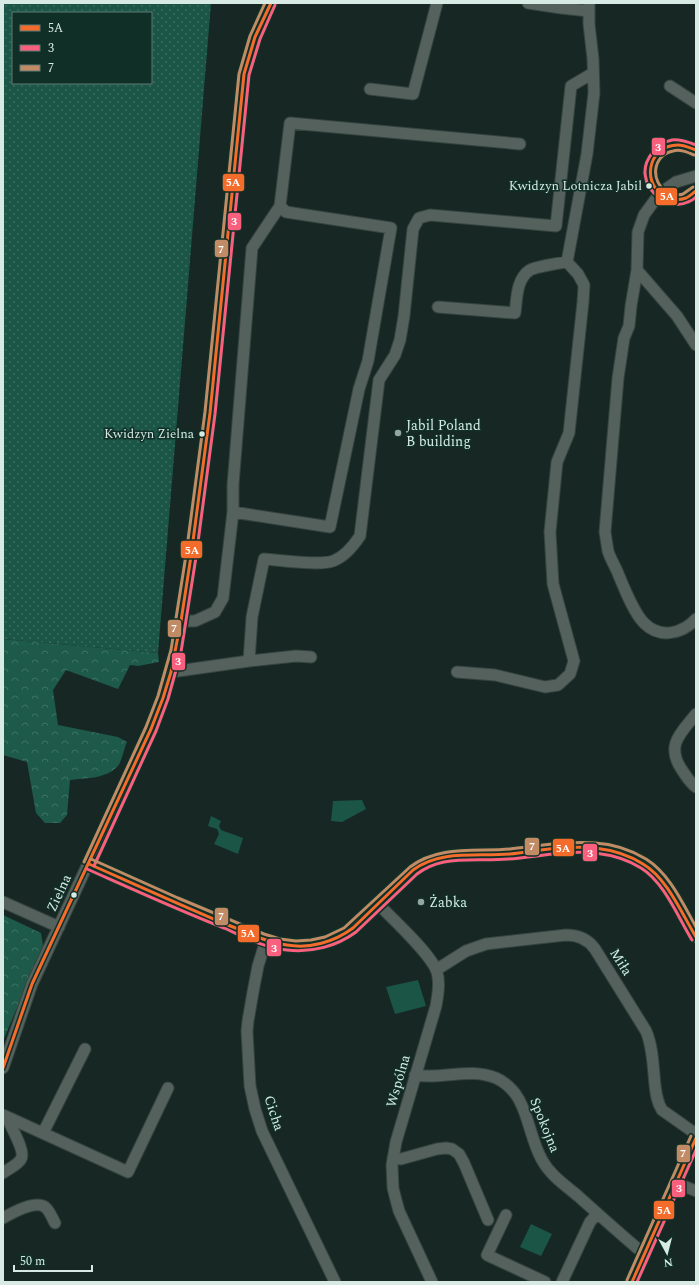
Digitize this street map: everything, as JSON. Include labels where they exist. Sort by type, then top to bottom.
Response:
[{"type":"street","name":"Zielna","points":[[3,1068],[32,984],[151,729],[171,672],[191,556],[210,413],[244,74],[256,32],[272,3]]},
{"type":"street","points":[[370,89],[413,94],[437,3]]},
{"type":"street","points":[[528,3],[561,8],[589,7],[594,93],[587,154],[566,262]]},
{"type":"street","points":[[250,661],[252,617],[264,559],[323,563],[334,561],[346,552],[360,536],[379,380],[395,355],[400,340],[413,229],[419,218],[430,215],[556,226],[571,86],[593,73]]},
{"type":"street","points":[[670,86],[696,103]]},
{"type":"street","points":[[181,620],[195,621],[215,612],[223,598],[233,512],[233,485],[252,248],[280,206],[290,123],[520,144]]},
{"type":"street","points":[[696,150],[677,145],[666,148],[657,154],[651,164],[650,173],[653,184],[660,193],[666,197],[676,199],[685,198],[696,191]]},
{"type":"street","points":[[696,176],[676,182],[660,193],[644,215],[638,232],[637,270],[629,326],[624,338],[618,378],[605,532],[608,551],[628,598],[643,622],[652,629],[665,632],[678,632],[689,626],[696,619]]},
{"type":"street","points":[[233,512],[330,527],[359,389],[368,361],[391,228],[286,212],[280,206]]},
{"type":"street","points":[[438,307],[515,313],[520,280],[530,270],[566,262]]},
{"type":"street","points":[[457,672],[495,675],[545,687],[558,685],[570,674],[574,661],[554,584],[550,532],[558,462],[569,433],[584,302],[584,285],[578,274],[566,262]]},
{"type":"street","points":[[637,270],[677,316],[696,344]]},
{"type":"street","points":[[171,672],[296,656],[311,657]]},
{"type":"street","points":[[696,714],[678,736],[674,748],[677,764],[696,787]]},
{"type":"street","points":[[88,864],[171,902],[266,940],[295,946],[326,942],[345,935],[417,868],[423,864],[435,860],[446,857],[509,854],[567,847],[598,848],[621,853],[650,868],[663,883],[696,937]]},
{"type":"street","points":[[3,902],[59,927]]},
{"type":"street","name":"Wspólna","points":[[378,904],[424,952],[436,970],[438,990],[436,1006],[396,1142],[392,1177],[393,1188],[399,1211],[432,1282]]},
{"type":"street","name":"Miła","points":[[436,970],[466,951],[486,944],[572,935],[588,941],[595,949],[646,1031],[650,1044],[659,1106],[662,1110],[696,1134]]},
{"type":"street","name":"Cicha","points":[[266,940],[258,966],[248,1021],[250,1086],[262,1131],[335,1282]]},
{"type":"street","points":[[43,1133],[85,1049]]},
{"type":"street","name":"Spokojna","points":[[415,1075],[426,1077],[469,1073],[480,1074],[495,1078],[508,1086],[516,1094],[521,1103],[542,1161],[557,1179],[637,1248],[645,1253]]},
{"type":"street","points":[[5,1116],[128,1172],[168,1088]]},
{"type":"street","points":[[3,1173],[18,1162],[22,1155],[22,1149],[5,1116]]},
{"type":"street","points":[[632,1282],[696,1138]]},
{"type":"street","points":[[393,1158],[401,1159],[437,1149],[452,1149],[459,1154],[464,1163],[488,1220]]},
{"type":"street","points":[[676,1183],[696,1191]]},
{"type":"street","points":[[3,1218],[23,1208],[37,1205],[44,1206],[51,1214],[55,1223]]},
{"type":"street","points":[[562,1282],[590,1222],[597,1214]]},
{"type":"street","points":[[506,1215],[487,1255],[545,1282]]},
{"type":"green space","points":[[3,3],[211,3],[158,653],[3,639]]},
{"type":"green space","points":[[3,639],[158,653],[159,662],[138,666],[130,665],[118,689],[66,670],[53,690],[58,725],[118,737],[127,742],[118,766],[113,770],[102,776],[70,780],[67,815],[60,823],[45,823],[36,813],[27,762],[3,755]]},
{"type":"green space","points":[[362,800],[366,809],[342,822],[331,821],[333,801]]},
{"type":"green space","points":[[211,816],[221,821],[219,826],[221,830],[243,838],[238,854],[214,844],[219,834],[217,829],[208,826]]},
{"type":"green space","points":[[3,915],[41,933],[43,946],[3,1041]]},
{"type":"green space","points":[[418,980],[426,1006],[395,1014],[386,987]]},
{"type":"green space","points":[[531,1224],[552,1234],[541,1256],[520,1247]]},
{"type":"transit line","name":"7","points":[[84,862],[146,727],[158,696],[171,650],[186,555],[205,412],[239,74],[250,36],[265,3]]},
{"type":"transit line","name":"5A","points":[[3,1068],[32,984],[151,729],[171,672],[191,556],[210,413],[244,74],[255,37],[271,3]]},
{"type":"transit line","name":"3","points":[[94,866],[156,731],[168,699],[181,652],[196,557],[215,414],[249,75],[260,39],[275,5]]},
{"type":"transit line","name":"3","points":[[696,145],[675,140],[661,144],[652,152],[645,168],[645,174],[650,188],[654,194],[667,202],[681,204],[696,197]]},
{"type":"transit line","name":"5A","points":[[696,150],[680,145],[667,147],[659,152],[653,159],[651,168],[651,177],[654,186],[660,193],[670,198],[684,199],[696,191]]},
{"type":"transit line","name":"7","points":[[693,187],[681,195],[667,192],[658,182],[656,169],[657,163],[661,158],[673,151],[678,150],[694,155]]},
{"type":"transit line","name":"7","points":[[91,859],[264,934],[280,939],[296,941],[325,937],[344,928],[410,867],[433,855],[445,852],[510,849],[563,843],[602,844],[628,850],[655,865],[669,881],[681,899],[696,927]]},
{"type":"transit line","name":"5A","points":[[89,864],[189,909],[255,936],[279,944],[304,946],[330,941],[346,933],[413,870],[424,863],[435,859],[460,855],[498,855],[563,848],[595,848],[608,850],[626,856],[638,861],[652,870],[667,887],[696,937]]},
{"type":"transit line","name":"3","points":[[87,869],[255,942],[279,949],[296,951],[332,945],[349,937],[417,874],[426,868],[437,864],[452,861],[508,859],[562,853],[595,853],[625,860],[636,865],[649,874],[664,891],[692,940]]},
{"type":"transit line","name":"7","points":[[627,1280],[691,1136]]},
{"type":"transit line","name":"5A","points":[[632,1282],[696,1138]]},
{"type":"transit line","name":"3","points":[[637,1282],[696,1150]]},
{"type":"place","name":"Kwidzyn Lotnicza Jabil","points":[[649,186]]},
{"type":"place","name":"Jabil Poland B building","points":[[398,433]]},
{"type":"place","name":"Kwidzyn Zielna","points":[[202,434]]},
{"type":"place","name":"Żabka","points":[[421,902]]}]
